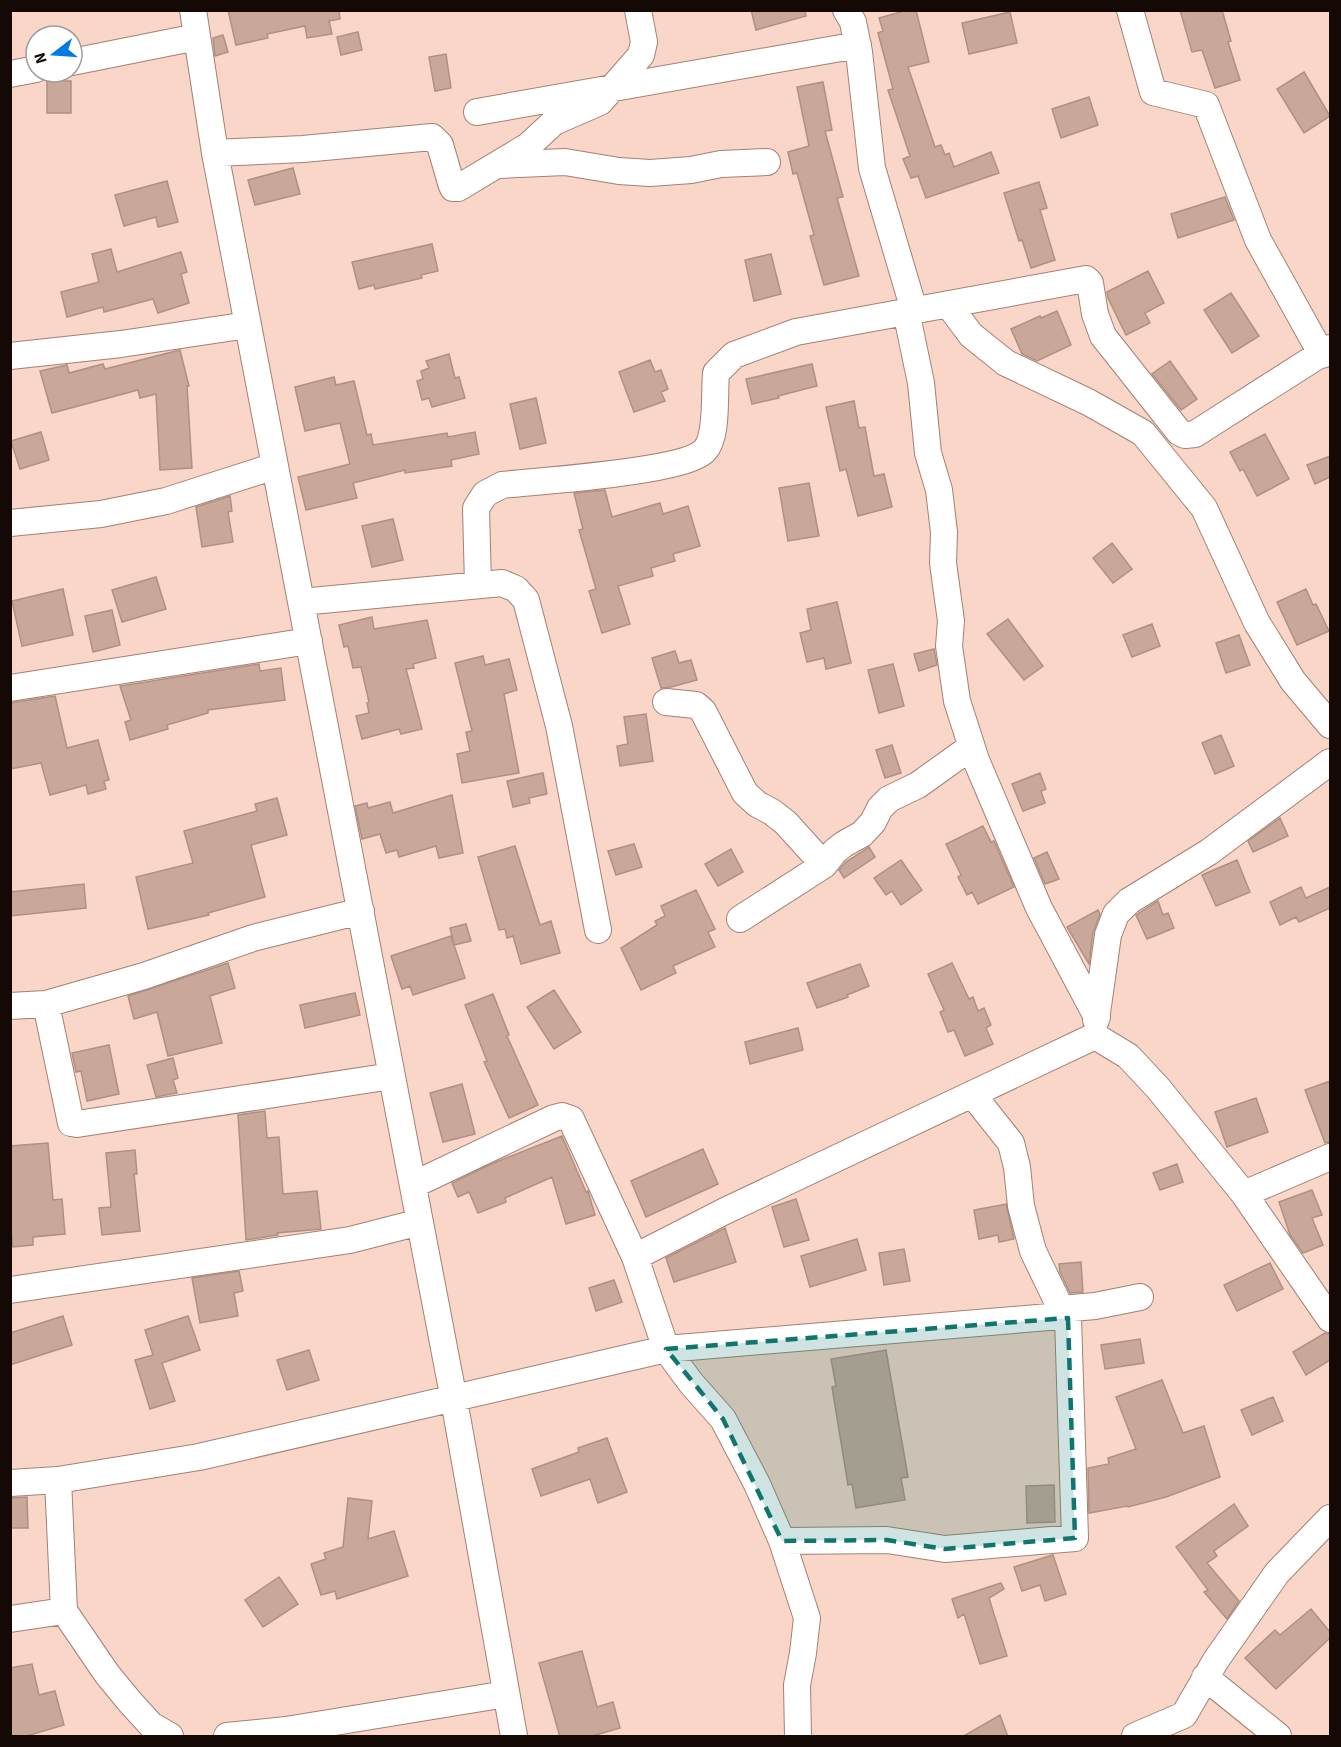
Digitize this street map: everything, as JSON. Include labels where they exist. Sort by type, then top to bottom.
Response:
[{"type":"street","points":[[193,10],[215,153],[454,1400],[514,1737]]},
{"type":"street","points":[[215,153],[303,149],[432,137],[440,145],[453,188],[458,188],[528,146],[554,122],[600,102],[641,56],[644,48],[638,10]]},
{"type":"street","points":[[846,10],[853,22],[858,45],[872,168],[910,311],[921,383],[928,453],[939,490],[944,532],[944,563],[951,621],[949,646],[951,664],[957,701],[971,747],[1039,908],[1096,1026],[1158,1088],[1244,1194],[1330,1319]]},
{"type":"street","points":[[478,585],[476,508],[484,494],[502,485],[649,469],[686,461],[705,451],[713,435],[716,373],[734,355],[796,332],[1086,279],[1103,336],[1179,432],[1185,435],[1195,434],[1326,351],[1258,240],[1206,105],[1153,92],[1130,10]]},
{"type":"street","points":[[84,60],[197,37]]},
{"type":"street","points":[[477,112],[858,45]]},
{"type":"street","points":[[498,165],[565,162],[619,171],[650,173],[692,170],[721,164],[766,162]]},
{"type":"street","points":[[948,304],[971,335],[1006,363],[1088,402],[1143,433],[1204,508],[1257,623],[1293,681],[1330,725]]},
{"type":"street","points":[[10,356],[121,344],[248,325]]},
{"type":"street","points":[[10,523],[101,514],[166,501],[275,466]]},
{"type":"street","points":[[301,602],[502,583],[516,590],[526,600],[559,726],[598,930]]},
{"type":"street","points":[[10,688],[309,641]]},
{"type":"street","points":[[666,702],[696,705],[703,711],[745,793],[786,823],[824,865]]},
{"type":"street","points":[[740,919],[824,865],[835,851],[862,834],[873,822],[880,808],[890,799],[918,784],[971,747]]},
{"type":"street","points":[[1096,1026],[1108,935],[1116,914],[1129,901],[1209,852],[1330,762]]},
{"type":"street","points":[[10,1006],[45,1004],[144,976],[253,938],[361,911]]},
{"type":"street","points":[[45,1004],[71,1123],[77,1125],[392,1076]]},
{"type":"street","points":[[635,1257],[725,1211],[972,1094],[1096,1026]]},
{"type":"street","points":[[972,1094],[1011,1143],[1017,1167],[1021,1206],[1033,1251],[1061,1309],[1095,1306],[1140,1297]]},
{"type":"street","points":[[413,1185],[554,1118],[562,1116],[571,1119],[635,1257],[666,1349],[691,1383],[723,1419],[757,1484],[782,1541],[807,1618],[797,1684],[798,1737]]},
{"type":"street","points":[[1244,1194],[1330,1157]]},
{"type":"street","points":[[10,1290],[350,1240],[420,1222]]},
{"type":"street","points":[[10,1483],[58,1480],[199,1457],[454,1400],[666,1349],[1061,1316],[1068,1318],[1076,1538],[945,1549],[887,1540],[782,1541]]},
{"type":"street","points":[[58,1480],[64,1611],[107,1674],[130,1702],[151,1725],[170,1737]]},
{"type":"street","points":[[1135,1737],[1184,1714],[1215,1660],[1277,1573],[1330,1518]]},
{"type":"street","points":[[10,1619],[64,1611]]},
{"type":"street","points":[[1205,1677],[1278,1737]]},
{"type":"street","points":[[227,1737],[286,1730],[506,1694]]},
{"type":"highlighted area","points":[[1068,1318],[1075,1538],[945,1549],[887,1540],[782,1541],[723,1419],[666,1349]]},
{"type":"building","points":[[228,10],[339,10],[340,19],[329,21],[332,34],[307,38],[305,26],[267,34],[268,38],[236,45]]},
{"type":"building","points":[[751,10],[805,10],[806,16],[756,30]]},
{"type":"building","points":[[916,10],[929,62],[908,67],[935,147],[941,145],[945,155],[949,153],[954,167],[991,152],[999,173],[926,198],[918,176],[911,178],[903,159],[910,156],[888,90],[893,89],[878,33],[883,31],[879,18]]},
{"type":"building","points":[[1180,10],[1222,10],[1231,41],[1228,42],[1240,80],[1215,88],[1202,50],[1192,52]]},
{"type":"building","points":[[1010,12],[1017,43],[969,54],[962,23]]},
{"type":"building","points":[[358,32],[362,50],[341,55],[337,37]]},
{"type":"building","points":[[223,35],[228,52],[215,56],[213,38]]},
{"type":"building","points":[[446,54],[451,88],[435,91],[429,57]]},
{"type":"building","points":[[1304,72],[1330,116],[1304,133],[1277,89]]},
{"type":"building","points":[[823,82],[832,130],[825,131],[843,197],[837,198],[859,276],[824,285],[810,236],[814,235],[797,173],[793,174],[788,152],[809,146],[797,87]]},
{"type":"building","points":[[47,84],[71,84],[71,113],[47,113]]},
{"type":"building","points":[[1089,97],[1098,125],[1061,138],[1052,109]]},
{"type":"building","points":[[293,168],[300,194],[255,205],[248,180]]},
{"type":"building","points":[[167,181],[178,222],[158,227],[156,217],[124,226],[115,195]]},
{"type":"building","points":[[1039,182],[1047,208],[1040,210],[1055,260],[1031,268],[1022,240],[1019,241],[1004,193]]},
{"type":"building","points":[[1225,197],[1234,220],[1178,238],[1171,214]]},
{"type":"building","points":[[432,244],[438,271],[421,275],[422,278],[375,289],[374,285],[359,289],[352,262]]},
{"type":"building","points":[[111,249],[117,272],[181,252],[187,272],[181,274],[189,303],[158,313],[153,299],[104,312],[103,307],[67,317],[61,292],[99,282],[92,254]]},
{"type":"building","points":[[771,254],[781,294],[754,301],[745,260]]},
{"type":"building","points":[[1148,271],[1164,303],[1145,313],[1150,323],[1126,335],[1107,292]]},
{"type":"building","points":[[1231,293],[1259,336],[1232,353],[1204,310]]},
{"type":"building","points":[[1057,311],[1071,345],[1037,361],[1022,354],[1011,329]]},
{"type":"building","points":[[180,350],[189,386],[187,386],[192,468],[160,470],[156,394],[140,398],[138,390],[52,413],[40,371],[67,365],[69,373],[103,364],[105,369]]},
{"type":"building","points":[[449,354],[455,378],[459,377],[465,398],[432,407],[429,398],[422,400],[417,381],[423,379],[421,371],[429,368],[426,361]]},
{"type":"building","points":[[650,360],[655,372],[661,370],[668,389],[661,392],[665,401],[634,412],[619,372]]},
{"type":"building","points":[[1170,361],[1197,399],[1181,410],[1152,374]]},
{"type":"building","points":[[812,364],[817,386],[752,404],[746,379]]},
{"type":"building","points":[[334,377],[336,385],[354,381],[367,435],[371,434],[373,445],[447,433],[448,437],[475,432],[479,454],[451,460],[452,466],[405,473],[405,470],[353,483],[357,498],[306,510],[298,477],[350,464],[340,423],[305,431],[295,387]]},
{"type":"building","points":[[536,398],[546,443],[520,449],[510,404]]},
{"type":"building","points":[[854,401],[859,428],[865,427],[874,476],[884,474],[892,507],[858,516],[846,469],[840,471],[826,407]]},
{"type":"building","points":[[41,432],[49,460],[20,469],[11,441]]},
{"type":"building","points":[[1265,434],[1289,479],[1257,496],[1243,469],[1240,471],[1230,452]]},
{"type":"building","points":[[1330,456],[1330,477],[1315,484],[1307,465]]},
{"type":"building","points":[[809,483],[819,536],[788,541],[779,488]]},
{"type":"building","points":[[605,490],[612,517],[660,503],[663,514],[688,506],[700,546],[673,554],[675,561],[651,568],[653,576],[618,586],[630,624],[602,633],[589,591],[596,589],[579,530],[583,529],[574,493]]},
{"type":"building","points":[[230,496],[232,511],[228,512],[233,542],[202,547],[196,507]]},
{"type":"building","points":[[393,519],[403,560],[372,567],[362,526]]},
{"type":"building","points":[[1112,543],[1132,569],[1113,583],[1093,558]]},
{"type":"building","points":[[156,577],[166,609],[122,622],[112,590]]},
{"type":"building","points":[[63,589],[73,635],[22,646],[12,601]]},
{"type":"building","points":[[1306,589],[1329,631],[1297,645],[1277,602]]},
{"type":"building","points":[[837,602],[851,663],[826,669],[824,658],[807,662],[800,633],[811,630],[807,609]]},
{"type":"building","points":[[112,610],[120,645],[93,652],[85,616]]},
{"type":"building","points":[[372,617],[374,629],[427,620],[436,658],[413,664],[414,668],[406,669],[422,729],[401,734],[399,729],[362,739],[356,716],[369,713],[367,703],[369,702],[361,667],[353,668],[348,646],[344,647],[339,625]]},
{"type":"building","points":[[1008,619],[1043,666],[1024,680],[987,634]]},
{"type":"building","points":[[1152,624],[1160,646],[1132,657],[1123,635]]},
{"type":"building","points":[[1239,635],[1250,665],[1226,673],[1216,643]]},
{"type":"building","points":[[934,649],[937,665],[919,671],[914,654]]},
{"type":"building","points":[[675,651],[679,663],[691,660],[697,680],[661,688],[652,658]]},
{"type":"building","points":[[483,656],[485,665],[509,659],[517,690],[504,694],[519,773],[462,783],[457,754],[470,751],[466,732],[472,731],[455,663]]},
{"type":"building","points":[[259,664],[260,671],[281,668],[285,700],[208,710],[208,713],[167,725],[168,729],[130,740],[125,722],[131,720],[120,686]]},
{"type":"building","points":[[893,664],[904,706],[879,713],[868,670]]},
{"type":"building","points":[[55,696],[67,748],[98,740],[109,780],[104,781],[106,789],[88,794],[86,785],[50,795],[41,763],[10,769],[10,703]]},
{"type":"building","points":[[646,714],[653,761],[620,766],[617,746],[628,744],[624,717]]},
{"type":"building","points":[[1221,735],[1234,766],[1215,774],[1202,743]]},
{"type":"building","points":[[892,745],[901,773],[885,778],[876,750]]},
{"type":"building","points":[[543,773],[547,794],[529,798],[530,803],[513,807],[507,781]]},
{"type":"building","points":[[1040,773],[1046,789],[1041,791],[1045,803],[1023,811],[1012,784]]},
{"type":"building","points":[[452,795],[463,853],[439,858],[436,846],[399,857],[397,850],[386,853],[380,834],[362,839],[355,806],[367,803],[368,808],[390,802],[393,813]]},
{"type":"building","points":[[277,798],[287,835],[251,845],[265,897],[208,913],[209,915],[148,929],[136,877],[193,863],[184,831],[257,811],[255,804]]},
{"type":"building","points":[[1280,818],[1288,836],[1253,852],[1248,841]]},
{"type":"building","points":[[983,826],[991,842],[994,841],[1014,887],[978,904],[972,892],[967,895],[958,877],[961,875],[946,844]]},
{"type":"building","points":[[634,844],[642,867],[616,875],[608,851]]},
{"type":"building","points":[[515,846],[540,925],[551,921],[560,953],[521,964],[513,936],[507,938],[505,929],[499,930],[478,857]]},
{"type":"building","points":[[869,847],[875,857],[844,878],[839,870],[846,862]]},
{"type":"building","points":[[731,849],[743,872],[718,886],[705,864]]},
{"type":"building","points":[[1047,852],[1059,879],[1045,884],[1034,858]]},
{"type":"building","points":[[901,860],[922,890],[901,905],[892,891],[886,895],[874,878]]},
{"type":"building","points":[[1237,860],[1250,892],[1216,906],[1202,875]]},
{"type":"building","points":[[84,884],[86,908],[10,916],[10,892]]},
{"type":"building","points":[[1301,887],[1306,898],[1330,887],[1330,908],[1299,922],[1296,917],[1280,925],[1270,902]]},
{"type":"building","points":[[696,890],[715,929],[708,932],[715,947],[673,966],[676,973],[641,990],[621,948],[657,925],[655,921],[665,916],[661,906]]},
{"type":"building","points":[[1158,901],[1163,915],[1168,913],[1174,928],[1147,939],[1136,915]]},
{"type":"building","points":[[1098,910],[1100,914],[1093,933],[1089,964],[1067,927]]},
{"type":"building","points":[[466,924],[471,941],[454,945],[450,928]]},
{"type":"building","points":[[451,936],[465,978],[413,995],[410,986],[402,989],[391,956]]},
{"type":"building","points":[[228,963],[235,988],[210,996],[222,1043],[168,1056],[157,1012],[134,1019],[128,996]]},
{"type":"building","points":[[952,963],[969,999],[973,997],[978,1011],[984,1008],[991,1025],[986,1028],[993,1044],[965,1056],[954,1030],[948,1032],[940,1012],[944,1010],[928,974]]},
{"type":"building","points":[[860,964],[869,986],[847,995],[848,997],[817,1008],[807,983]]},
{"type":"building","points":[[554,990],[581,1032],[554,1049],[527,1007]]},
{"type":"building","points":[[355,993],[360,1015],[305,1028],[300,1005]]},
{"type":"building","points":[[493,994],[509,1035],[507,1036],[538,1105],[509,1118],[484,1062],[487,1061],[465,1005]]},
{"type":"building","points":[[798,1028],[803,1050],[750,1064],[745,1042]]},
{"type":"building","points":[[109,1045],[119,1094],[87,1101],[81,1071],[76,1072],[72,1053]]},
{"type":"building","points":[[173,1058],[178,1078],[173,1080],[177,1093],[156,1097],[147,1065]]},
{"type":"building","points":[[1330,1081],[1330,1142],[1325,1143],[1305,1090]]},
{"type":"building","points":[[462,1084],[475,1134],[443,1142],[430,1093]]},
{"type":"building","points":[[1256,1098],[1268,1132],[1227,1147],[1215,1112]]},
{"type":"building","points":[[265,1111],[267,1138],[279,1137],[283,1194],[317,1191],[321,1229],[277,1233],[278,1235],[246,1240],[238,1115]]},
{"type":"building","points":[[562,1136],[586,1192],[588,1191],[595,1215],[566,1224],[552,1177],[505,1198],[506,1202],[478,1213],[469,1192],[458,1197],[452,1183],[491,1164]]},
{"type":"building","points":[[48,1143],[53,1200],[62,1199],[65,1234],[33,1237],[33,1245],[13,1247],[10,1222],[10,1146]]},
{"type":"building","points":[[703,1149],[718,1184],[646,1217],[631,1181]]},
{"type":"building","points":[[135,1150],[137,1174],[134,1174],[140,1231],[102,1235],[99,1208],[111,1207],[106,1153]]},
{"type":"building","points":[[1177,1164],[1183,1182],[1160,1190],[1153,1173]]},
{"type":"building","points":[[1312,1190],[1322,1215],[1312,1218],[1323,1245],[1303,1253],[1290,1235],[1279,1202]]},
{"type":"building","points":[[796,1199],[809,1240],[784,1247],[772,1207]]},
{"type":"building","points":[[1006,1204],[1014,1239],[999,1242],[998,1235],[979,1239],[974,1210]]},
{"type":"building","points":[[725,1228],[736,1262],[674,1282],[666,1258]]},
{"type":"building","points":[[857,1239],[866,1270],[810,1287],[801,1256]]},
{"type":"building","points":[[904,1249],[910,1281],[884,1285],[879,1253]]},
{"type":"building","points":[[1081,1262],[1083,1292],[1070,1293],[1060,1272],[1059,1264]]},
{"type":"building","points":[[1270,1263],[1283,1289],[1237,1311],[1224,1285]]},
{"type":"building","points":[[239,1271],[243,1291],[234,1293],[238,1316],[200,1323],[192,1278]]},
{"type":"building","points":[[614,1280],[622,1302],[596,1311],[589,1288]]},
{"type":"building","points":[[63,1316],[72,1345],[10,1365],[10,1333]]},
{"type":"building","points":[[188,1316],[200,1350],[162,1363],[175,1401],[150,1409],[135,1360],[153,1355],[145,1330]]},
{"type":"building","points":[[1325,1333],[1330,1334],[1330,1360],[1306,1375],[1293,1352]]},
{"type":"building","points":[[1140,1339],[1144,1363],[1105,1369],[1101,1345]]},
{"type":"building","points":[[309,1350],[319,1380],[287,1390],[277,1360]]},
{"type":"building","points":[[886,1350],[908,1477],[901,1478],[905,1500],[856,1508],[852,1484],[848,1485],[832,1387],[836,1386],[831,1359]]},
{"type":"building","points":[[1162,1380],[1183,1433],[1204,1426],[1220,1477],[1166,1497],[1128,1507],[1089,1513],[1088,1468],[1109,1464],[1108,1458],[1136,1449],[1116,1397]]},
{"type":"building","points":[[1273,1397],[1283,1421],[1252,1435],[1241,1410]]},
{"type":"building","points":[[607,1438],[627,1492],[598,1503],[590,1479],[541,1496],[532,1469],[579,1452],[578,1448]]},
{"type":"building","points":[[1054,1485],[1055,1522],[1027,1523],[1026,1486]]},
{"type":"building","points":[[27,1497],[28,1528],[10,1528],[10,1498]]},
{"type":"building","points":[[348,1498],[372,1501],[368,1539],[394,1531],[408,1576],[337,1599],[335,1591],[321,1595],[311,1564],[326,1559],[324,1553],[343,1547]]},
{"type":"building","points":[[1234,1504],[1248,1526],[1214,1551],[1217,1556],[1207,1563],[1239,1601],[1227,1619],[1204,1592],[1208,1590],[1176,1547]]},
{"type":"building","points":[[1053,1555],[1066,1594],[1045,1601],[1040,1585],[1022,1591],[1014,1567]]},
{"type":"building","points":[[279,1577],[298,1604],[263,1627],[245,1600]]},
{"type":"building","points":[[1001,1583],[1004,1589],[989,1598],[1007,1656],[980,1664],[964,1614],[958,1618],[952,1599]]},
{"type":"building","points":[[1311,1609],[1330,1632],[1330,1638],[1276,1689],[1245,1658],[1275,1630],[1280,1635]]},
{"type":"building","points":[[582,1651],[597,1707],[613,1702],[620,1728],[589,1737],[560,1737],[539,1663]]},
{"type":"building","points":[[32,1664],[39,1695],[55,1691],[64,1725],[23,1737],[10,1737],[10,1668]]},
{"type":"building","points":[[1000,1715],[1008,1737],[962,1737]]}]
